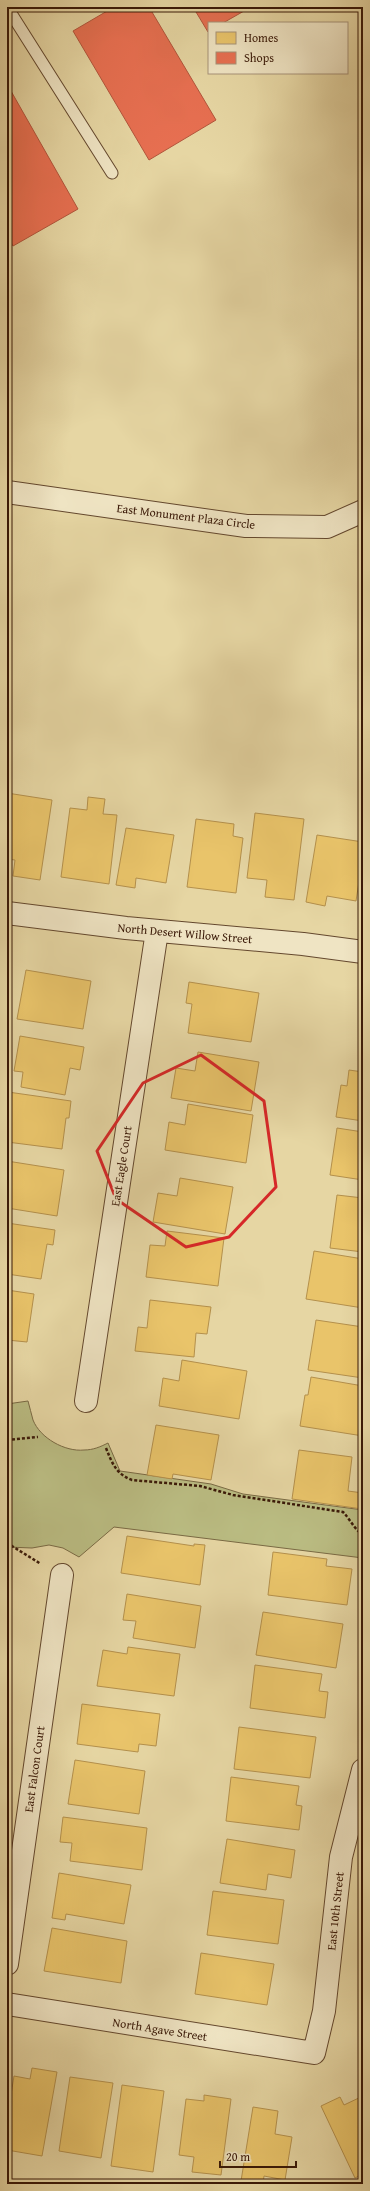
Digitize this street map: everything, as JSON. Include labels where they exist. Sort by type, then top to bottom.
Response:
[{"type":"street","name":"East Monument Plaza Circle","points":[[7,492],[246,526],[326,527],[363,511]]},
{"type":"street","name":"North Desert Willow Street","points":[[7,913],[157,931],[303,944],[363,952]]},
{"type":"street","name":"East Eagle Court","points":[[86,1401],[157,931]]},
{"type":"street","name":"East Falcon Court","points":[[7,1964],[62,1575]]},
{"type":"street","name":"East 10th Street","points":[[314,2053],[324,2011],[341,1857],[363,1770]]},
{"type":"street","name":"North Agave Street","points":[[7,2004],[314,2053]]},
{"type":"lane","points":[[10,9],[112,172]]},
{"type":"path","points":[[7,1440],[38,1436]]},
{"type":"path","points":[[106,1448],[113,1466],[122,1476],[132,1480],[200,1486],[233,1495],[343,1512],[350,1519],[358,1532],[363,1535]]},
{"type":"path","points":[[7,1543],[18,1551]]},
{"type":"highlighted area","points":[[201,1055],[264,1101],[276,1187],[229,1237],[186,1247],[116,1199],[97,1151],[143,1083]]},
{"type":"green space","points":[[28,1401],[36,1427],[47,1438],[61,1446],[77,1450],[93,1449],[108,1443],[120,1471],[211,1484],[243,1494],[363,1510],[363,1558],[114,1527],[79,1557],[63,1548],[49,1545],[32,1548],[7,1547],[7,1404]]},
{"type":"building: Homes","points":[[7,793],[52,800],[40,880],[13,876],[15,860],[7,859]]},
{"type":"building: Homes","points":[[88,797],[105,799],[103,814],[117,815],[109,884],[61,877],[70,808],[87,810]]},
{"type":"building: Homes","points":[[255,813],[304,819],[294,900],[265,897],[267,880],[247,878]]},
{"type":"building: Homes","points":[[196,819],[234,824],[233,836],[243,838],[236,893],[187,887]]},
{"type":"building: Homes","points":[[126,828],[174,835],[166,883],[136,878],[135,888],[116,885]]},
{"type":"building: Homes","points":[[317,835],[363,842],[363,856],[356,901],[327,896],[325,906],[306,902]]},
{"type":"building: Homes","points":[[26,970],[91,981],[83,1029],[17,1019]]},
{"type":"building: Homes","points":[[189,982],[259,993],[251,1042],[188,1033],[192,1004],[186,1003]]},
{"type":"building: Homes","points":[[20,1036],[84,1047],[80,1070],[70,1068],[65,1095],[21,1087],[23,1072],[14,1071]]},
{"type":"building: Homes","points":[[198,1052],[259,1062],[251,1111],[171,1098],[176,1068],[195,1071]]},
{"type":"building: Homes","points":[[349,1070],[363,1072],[363,1121],[336,1117],[341,1085],[347,1086]]},
{"type":"building: Homes","points":[[8,1092],[71,1101],[69,1118],[66,1118],[62,1149],[7,1142]]},
{"type":"building: Homes","points":[[188,1104],[253,1115],[246,1163],[165,1150],[169,1122],[185,1125]]},
{"type":"building: Homes","points":[[337,1128],[363,1132],[363,1180],[330,1175]]},
{"type":"building: Homes","points":[[7,1161],[64,1170],[57,1216],[7,1208]]},
{"type":"building: Homes","points":[[180,1178],[233,1187],[225,1234],[153,1222],[158,1193],[177,1196]]},
{"type":"building: Homes","points":[[337,1195],[363,1198],[363,1252],[330,1248]]},
{"type":"building: Homes","points":[[7,1223],[55,1230],[53,1245],[47,1244],[41,1279],[7,1274]]},
{"type":"building: Homes","points":[[167,1231],[224,1238],[218,1286],[146,1277],[150,1245],[165,1246]]},
{"type":"building: Homes","points":[[314,1251],[363,1259],[363,1308],[306,1299]]},
{"type":"building: Homes","points":[[7,1290],[34,1294],[27,1342],[7,1340]]},
{"type":"building: Homes","points":[[150,1300],[211,1307],[207,1334],[196,1333],[194,1357],[135,1351],[138,1327],[147,1328]]},
{"type":"building: Homes","points":[[316,1320],[363,1327],[363,1378],[308,1370]]},
{"type":"building: Homes","points":[[182,1360],[247,1371],[239,1419],[159,1406],[163,1378],[179,1381]]},
{"type":"building: Homes","points":[[311,1377],[363,1386],[363,1436],[300,1426],[305,1395],[308,1395]]},
{"type":"building: Homes","points":[[156,1425],[219,1435],[211,1480],[173,1474],[172,1479],[147,1475]]},
{"type":"building: Homes","points":[[299,1450],[352,1457],[348,1491],[363,1493],[362,1509],[292,1499]]},
{"type":"building: Homes","points":[[127,1536],[194,1546],[194,1544],[205,1545],[200,1585],[121,1573]]},
{"type":"building: Homes","points":[[273,1552],[327,1559],[326,1566],[352,1569],[347,1605],[268,1595]]},
{"type":"building: Homes","points":[[127,1594],[201,1606],[195,1648],[133,1638],[136,1621],[123,1620]]},
{"type":"building: Homes","points":[[263,1612],[343,1624],[336,1668],[256,1655]]},
{"type":"building: Homes","points":[[128,1647],[180,1654],[174,1696],[97,1686],[103,1650],[127,1654]]},
{"type":"building: Homes","points":[[255,1665],[322,1674],[319,1691],[328,1692],[325,1718],[250,1708]]},
{"type":"building: Homes","points":[[82,1704],[160,1714],[156,1746],[139,1744],[138,1752],[77,1744]]},
{"type":"building: Homes","points":[[239,1727],[316,1737],[310,1778],[234,1769]]},
{"type":"building: Homes","points":[[75,1760],[145,1771],[139,1814],[68,1804]]},
{"type":"building: Homes","points":[[231,1777],[299,1786],[296,1805],[302,1806],[299,1830],[226,1821]]},
{"type":"building: Homes","points":[[63,1817],[147,1828],[142,1870],[70,1861],[72,1843],[60,1842]]},
{"type":"building: Homes","points":[[227,1839],[295,1850],[291,1878],[268,1874],[266,1890],[220,1883]]},
{"type":"building: Homes","points":[[59,1873],[131,1885],[124,1924],[66,1914],[65,1920],[52,1918]]},
{"type":"building: Homes","points":[[213,1891],[284,1900],[278,1944],[207,1935]]},
{"type":"building: Homes","points":[[52,1928],[127,1941],[121,1983],[44,1971]]},
{"type":"building: Homes","points":[[201,1953],[274,1964],[267,2005],[195,1994]]},
{"type":"building: Homes","points":[[32,2068],[57,2072],[42,2156],[7,2150],[7,2120],[14,2076],[30,2079]]},
{"type":"building: Homes","points":[[70,2077],[113,2083],[101,2158],[59,2151]]},
{"type":"building: Homes","points":[[122,2085],[164,2091],[153,2172],[111,2166]]},
{"type":"building: Homes","points":[[204,2095],[231,2099],[221,2175],[192,2172],[194,2157],[179,2155],[186,2099],[204,2101]]},
{"type":"building: Homes","points":[[363,2096],[363,2174],[355,2178],[321,2106],[340,2097],[344,2105]]},
{"type":"building: Homes","points":[[253,2107],[278,2111],[275,2134],[292,2137],[285,2180],[264,2176],[263,2184],[241,2181]]},
{"type":"building: Shops","points":[[114,7],[149,7],[216,120],[149,160],[73,31]]},
{"type":"building: Shops","points":[[193,7],[251,7],[225,22],[208,22],[208,32]]},
{"type":"building: Shops","points":[[7,84],[78,209],[13,246],[7,235]]}]
